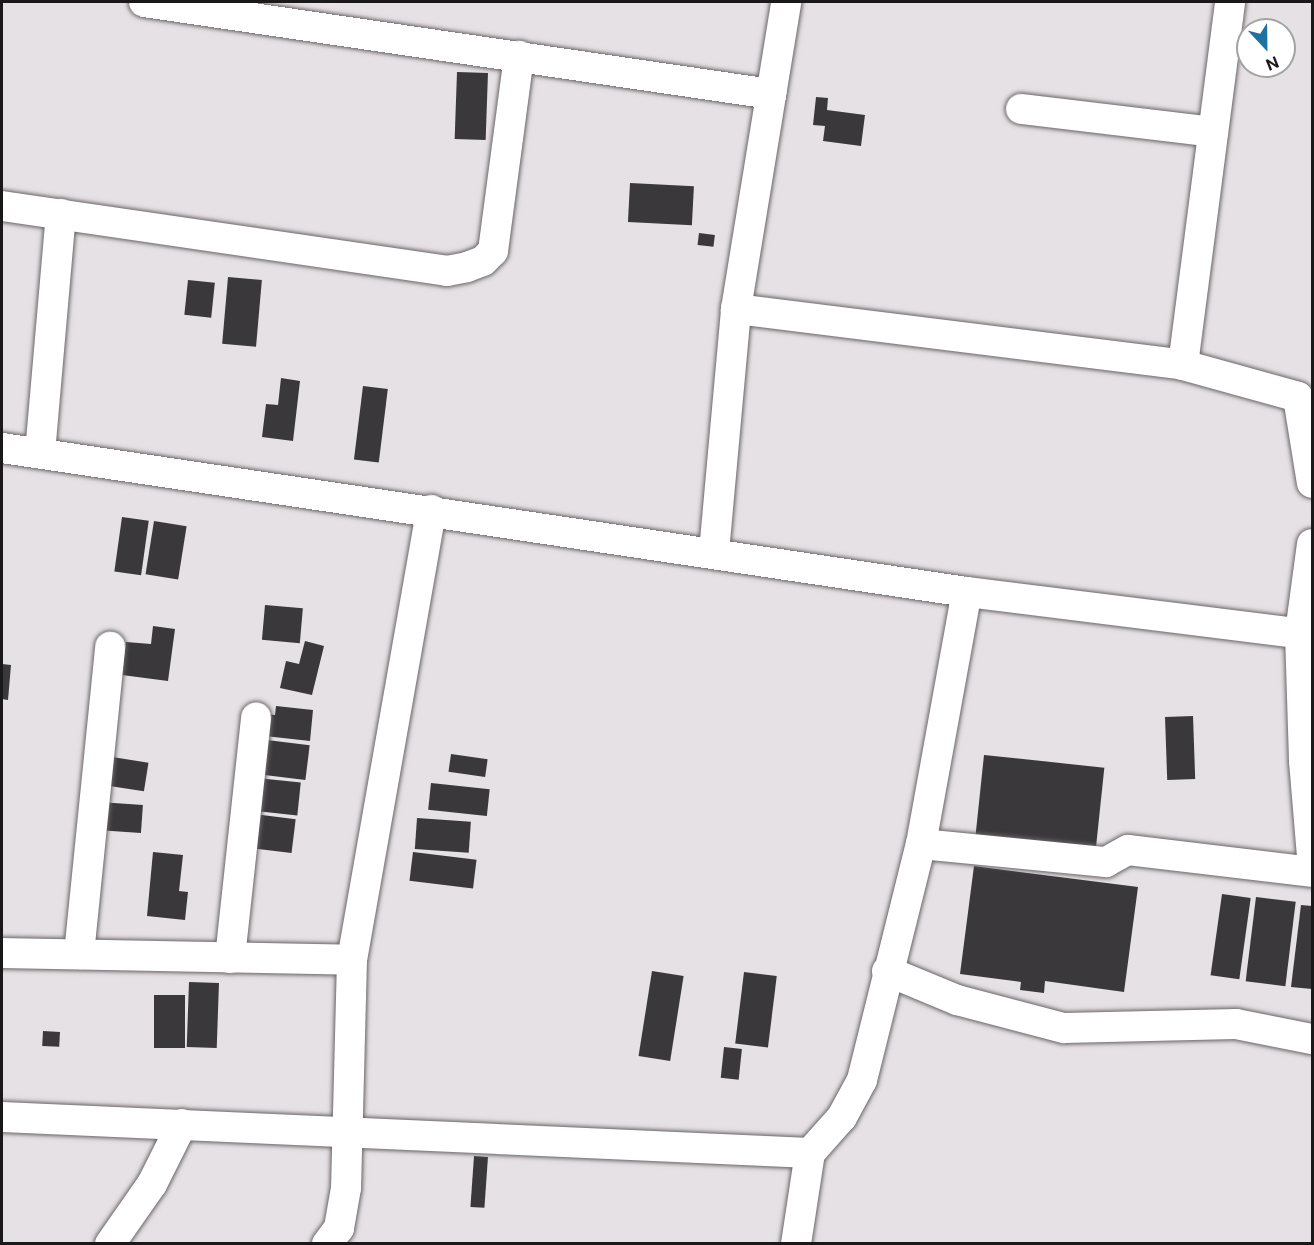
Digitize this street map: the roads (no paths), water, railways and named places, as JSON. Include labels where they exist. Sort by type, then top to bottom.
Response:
[{"type":"street","points":[[144,2],[326,15],[519,56],[771,94]]},
{"type":"street","points":[[714,552],[736,309],[786,2]]},
{"type":"street","points":[[1183,365],[1230,2]]},
{"type":"street","points":[[2,206],[447,271],[467,267],[483,261],[493,251],[519,56]]},
{"type":"street","points":[[1021,109],[1213,132]]},
{"type":"street","points":[[40,453],[61,214]]},
{"type":"street","points":[[736,309],[1183,365],[1298,398],[1312,483]]},
{"type":"street","points":[[2,448],[714,552],[966,592],[1306,634]]},
{"type":"street","points":[[327,1244],[339,1228],[346,1188],[352,960],[431,510]]},
{"type":"street","points":[[1312,544],[1306,634],[1304,761],[1312,856]]},
{"type":"street","points":[[796,1244],[810,1153],[842,1117],[861,1080],[921,843],[966,592]]},
{"type":"street","points":[[79,954],[110,647]]},
{"type":"street","points":[[230,958],[256,717]]},
{"type":"street","points":[[921,843],[1106,862],[1128,850],[1312,872]]},
{"type":"street","points":[[2,953],[352,960]]},
{"type":"street","points":[[887,971],[957,1000],[1064,1028],[1236,1024],[1312,1039]]},
{"type":"street","points":[[2,1117],[810,1153]]},
{"type":"street","points":[[110,1244],[152,1184],[182,1124]]}]
